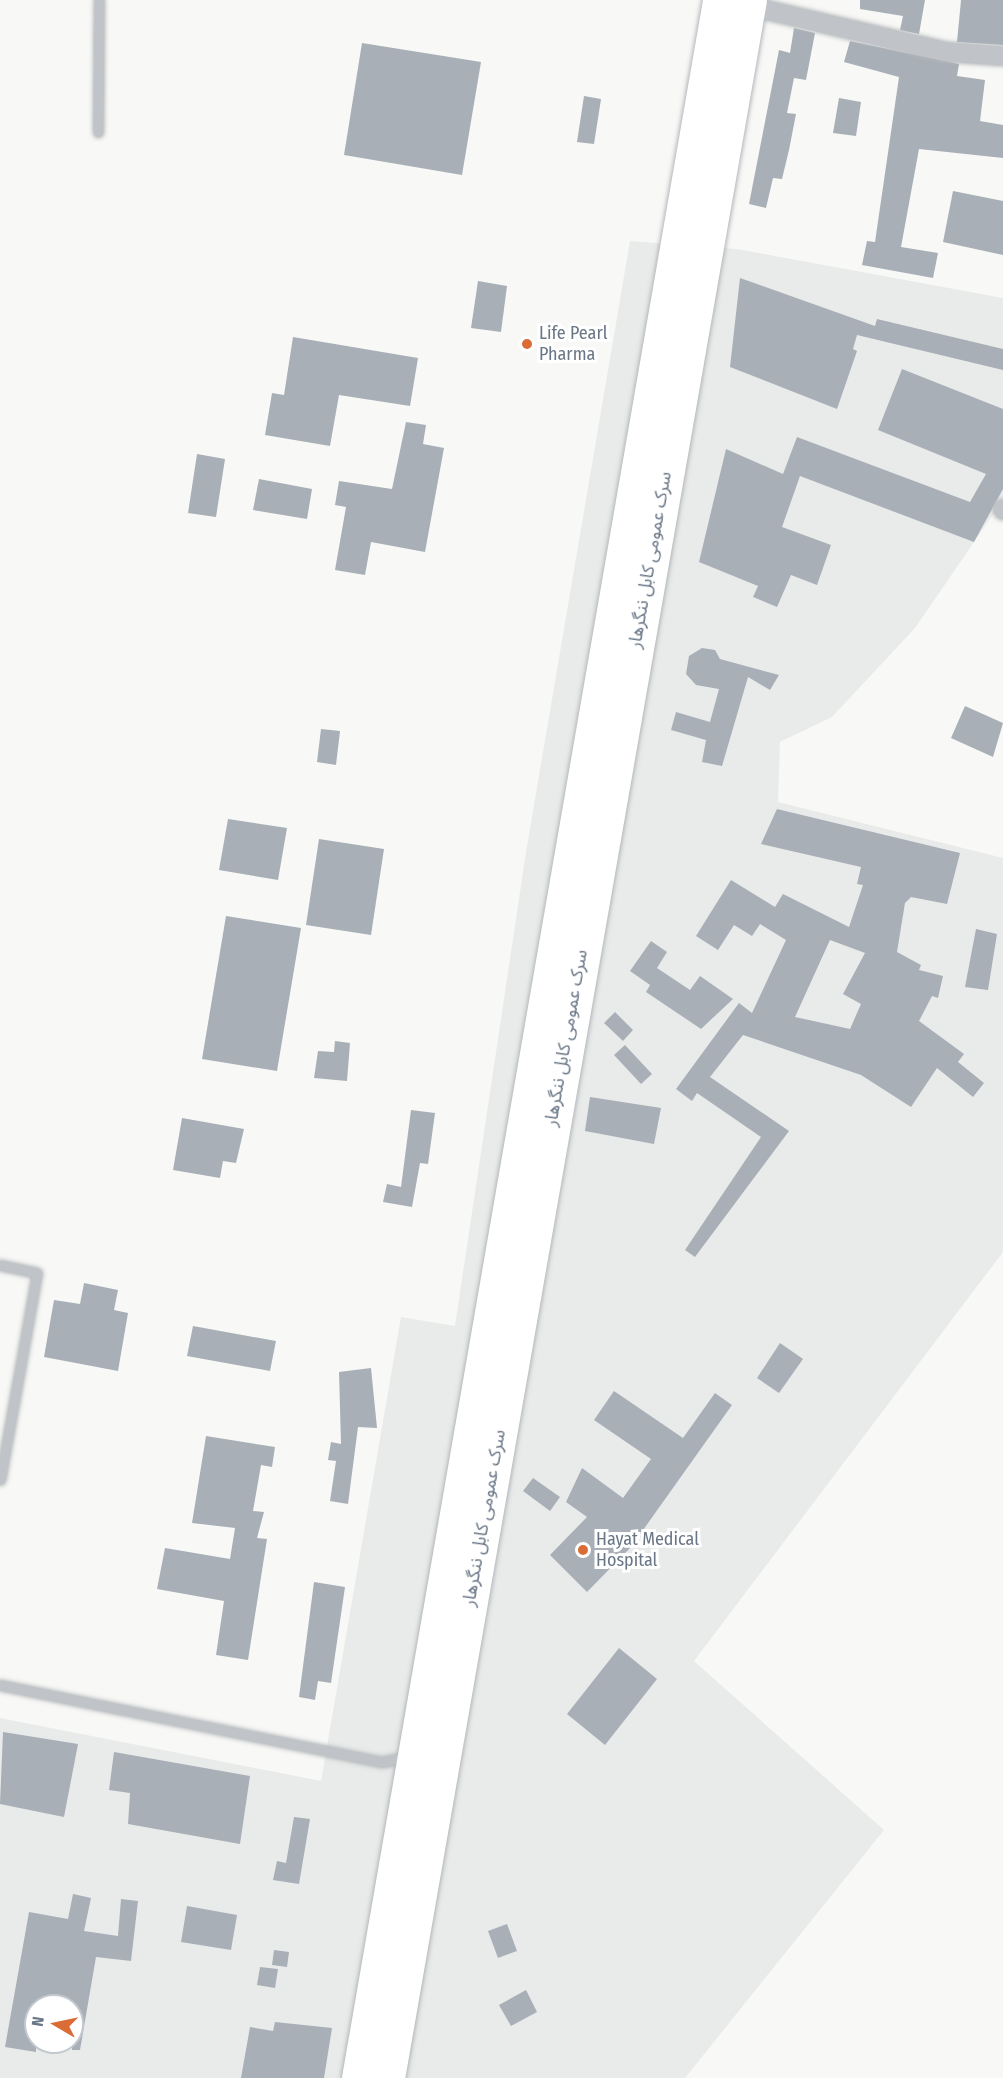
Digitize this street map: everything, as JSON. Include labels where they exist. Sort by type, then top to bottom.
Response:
[{"type":"highway","name":"سرک عمومی کابل ننگرهار","points":[[358,2078],[425,1743],[493,1381],[662,410],[739,2]]},
{"type":"highway","name":"سرک عمومی کابل ننگرهار","points":[[388,2078],[425,1743]]},
{"type":"street","points":[[739,2],[946,52],[1003,56]]},
{"type":"lane","points":[[98,132],[99,0]]},
{"type":"lane","points":[[0,1265],[37,1273],[0,1480]]},
{"type":"lane","points":[[0,1685],[382,1762],[425,1743]]},
{"type":"shaded area","points":[[630,241],[737,249],[1003,298],[1003,500],[915,628],[832,717],[780,742],[778,802],[1003,858],[1003,1252],[694,1661],[884,1830],[685,2078],[0,2078],[0,1718],[321,1781],[401,1317],[455,1326],[526,852]]},
{"type":"building","points":[[860,0],[925,0],[919,34],[900,30],[903,16],[860,9]]},
{"type":"building","points":[[961,0],[1003,0],[1003,45],[957,42]]},
{"type":"building","points":[[794,28],[815,33],[806,80],[794,78],[787,113],[796,114],[789,150],[782,179],[773,178],[766,208],[749,204],[779,50],[790,53]]},
{"type":"building","points":[[850,41],[959,64],[957,76],[985,80],[980,121],[1003,125],[1003,158],[919,149],[901,247],[938,253],[933,278],[862,265],[867,241],[875,242],[899,77],[844,62]]},
{"type":"building","points":[[362,43],[481,62],[462,175],[344,155]]},
{"type":"building","points":[[584,96],[601,99],[594,144],[577,142]]},
{"type":"building","points":[[839,98],[861,102],[856,136],[833,133]]},
{"type":"building","points":[[953,191],[1003,201],[1003,255],[943,242]]},
{"type":"building","points":[[740,278],[875,326],[877,319],[1003,349],[1003,370],[857,335],[853,349],[857,351],[837,409],[730,367]]},
{"type":"building","points":[[478,281],[507,286],[501,332],[471,328]]},
{"type":"building","points":[[293,337],[418,358],[410,406],[339,395],[330,446],[265,435],[272,393],[284,395]]},
{"type":"building","points":[[902,369],[1003,409],[1003,489],[974,542],[800,476],[782,527],[831,545],[817,585],[791,575],[777,607],[753,597],[758,586],[699,562],[726,449],[783,474],[797,437],[970,502],[986,474],[878,430]]},
{"type":"building","points":[[406,422],[426,425],[423,444],[444,448],[425,552],[371,542],[365,575],[335,570],[346,507],[335,505],[339,481],[392,489]]},
{"type":"building","points":[[197,454],[225,459],[216,517],[188,513]]},
{"type":"building","points":[[259,479],[312,489],[307,519],[253,510]]},
{"type":"building","points":[[702,648],[715,650],[720,659],[779,675],[770,690],[748,677],[722,766],[702,762],[706,740],[671,730],[676,712],[710,722],[719,689],[696,685],[686,674],[689,656]]},
{"type":"building","points":[[965,706],[1003,723],[993,757],[951,738]]},
{"type":"building","points":[[321,729],[340,731],[336,765],[317,762]]},
{"type":"building","points":[[777,809],[960,853],[947,904],[911,897],[905,903],[897,952],[921,965],[919,970],[943,976],[938,998],[932,996],[919,1021],[964,1054],[958,1062],[984,1083],[973,1097],[937,1068],[911,1107],[861,1075],[743,1035],[710,1077],[789,1131],[695,1257],[685,1250],[761,1137],[697,1093],[692,1101],[676,1089],[739,1003],[752,1013],[786,940],[760,924],[752,936],[734,925],[718,950],[696,936],[731,880],[775,907],[783,894],[849,927],[863,885],[857,884],[861,867],[761,844]],"holes":[[[830,940],[865,953],[843,994],[861,1004],[850,1029],[795,1017]]]},
{"type":"building","points":[[228,819],[287,828],[278,880],[219,870]]},
{"type":"building","points":[[319,839],[384,849],[371,935],[306,925]]},
{"type":"building","points":[[226,916],[301,928],[277,1071],[202,1059]]},
{"type":"building","points":[[976,929],[997,934],[988,990],[965,987]]},
{"type":"building","points":[[651,941],[667,952],[657,968],[690,990],[700,976],[733,999],[701,1029],[646,992],[650,985],[630,971]]},
{"type":"building","points":[[615,1012],[633,1030],[623,1041],[604,1023]]},
{"type":"building","points":[[335,1041],[350,1043],[347,1081],[314,1078],[318,1051],[334,1052]]},
{"type":"building","points":[[625,1045],[652,1074],[641,1084],[614,1055]]},
{"type":"building","points":[[590,1097],[661,1108],[654,1144],[585,1131]]},
{"type":"building","points":[[411,1110],[435,1113],[428,1164],[420,1163],[412,1207],[383,1202],[387,1184],[401,1187]]},
{"type":"building","points":[[182,1118],[244,1129],[236,1163],[223,1161],[220,1178],[173,1170]]},
{"type":"building","points":[[84,1283],[118,1290],[114,1310],[128,1313],[118,1371],[44,1357],[54,1300],[80,1304]]},
{"type":"building","points":[[193,1326],[276,1341],[270,1371],[187,1356]]},
{"type":"building","points":[[780,1343],[803,1359],[779,1393],[757,1378]]},
{"type":"building","points":[[371,1368],[377,1428],[358,1427],[348,1504],[330,1501],[336,1461],[328,1460],[331,1442],[341,1444],[339,1372]]},
{"type":"building","points":[[614,1391],[683,1438],[715,1393],[732,1405],[631,1547],[587,1592],[550,1555],[587,1517],[566,1502],[582,1468],[623,1498],[651,1459],[594,1420]]},
{"type":"building","points":[[206,1436],[275,1447],[272,1467],[261,1465],[253,1511],[264,1512],[257,1538],[267,1539],[248,1660],[216,1655],[224,1601],[157,1589],[165,1548],[230,1559],[235,1528],[192,1523]]},
{"type":"building","points":[[533,1478],[560,1497],[550,1511],[523,1491]]},
{"type":"building","points":[[314,1582],[345,1587],[331,1683],[318,1681],[315,1700],[299,1697]]},
{"type":"building","points":[[619,1648],[657,1679],[605,1745],[567,1714]]},
{"type":"building","points":[[3,1732],[78,1744],[64,1817],[0,1804]]},
{"type":"building","points":[[114,1752],[250,1776],[240,1844],[128,1824],[130,1793],[109,1790]]},
{"type":"building","points":[[294,1817],[310,1819],[299,1884],[273,1880],[277,1861],[286,1863]]},
{"type":"building","points":[[73,1894],[91,1898],[84,1931],[118,1936],[121,1899],[138,1901],[131,1961],[96,1957],[84,2027],[84,1994],[24,1994],[24,2050],[5,2047],[29,1912],[68,1919]]},
{"type":"building","points":[[187,1906],[237,1915],[231,1950],[181,1942]]},
{"type":"building","points":[[507,1924],[517,1951],[498,1958],[488,1931]]},
{"type":"building","points":[[274,1950],[289,1952],[287,1967],[272,1965]]},
{"type":"building","points":[[260,1967],[278,1969],[275,1988],[257,1985]]},
{"type":"building","points":[[526,1990],[537,2012],[511,2026],[499,2005]]},
{"type":"building","points":[[275,2022],[332,2028],[324,2078],[241,2078],[250,2027],[273,2031]]},
{"type":"place","name":"Life Pearl Pharma","points":[[527,344]]},
{"type":"place","name":"Hayat Medical Hospital","points":[[583,1550]]}]
